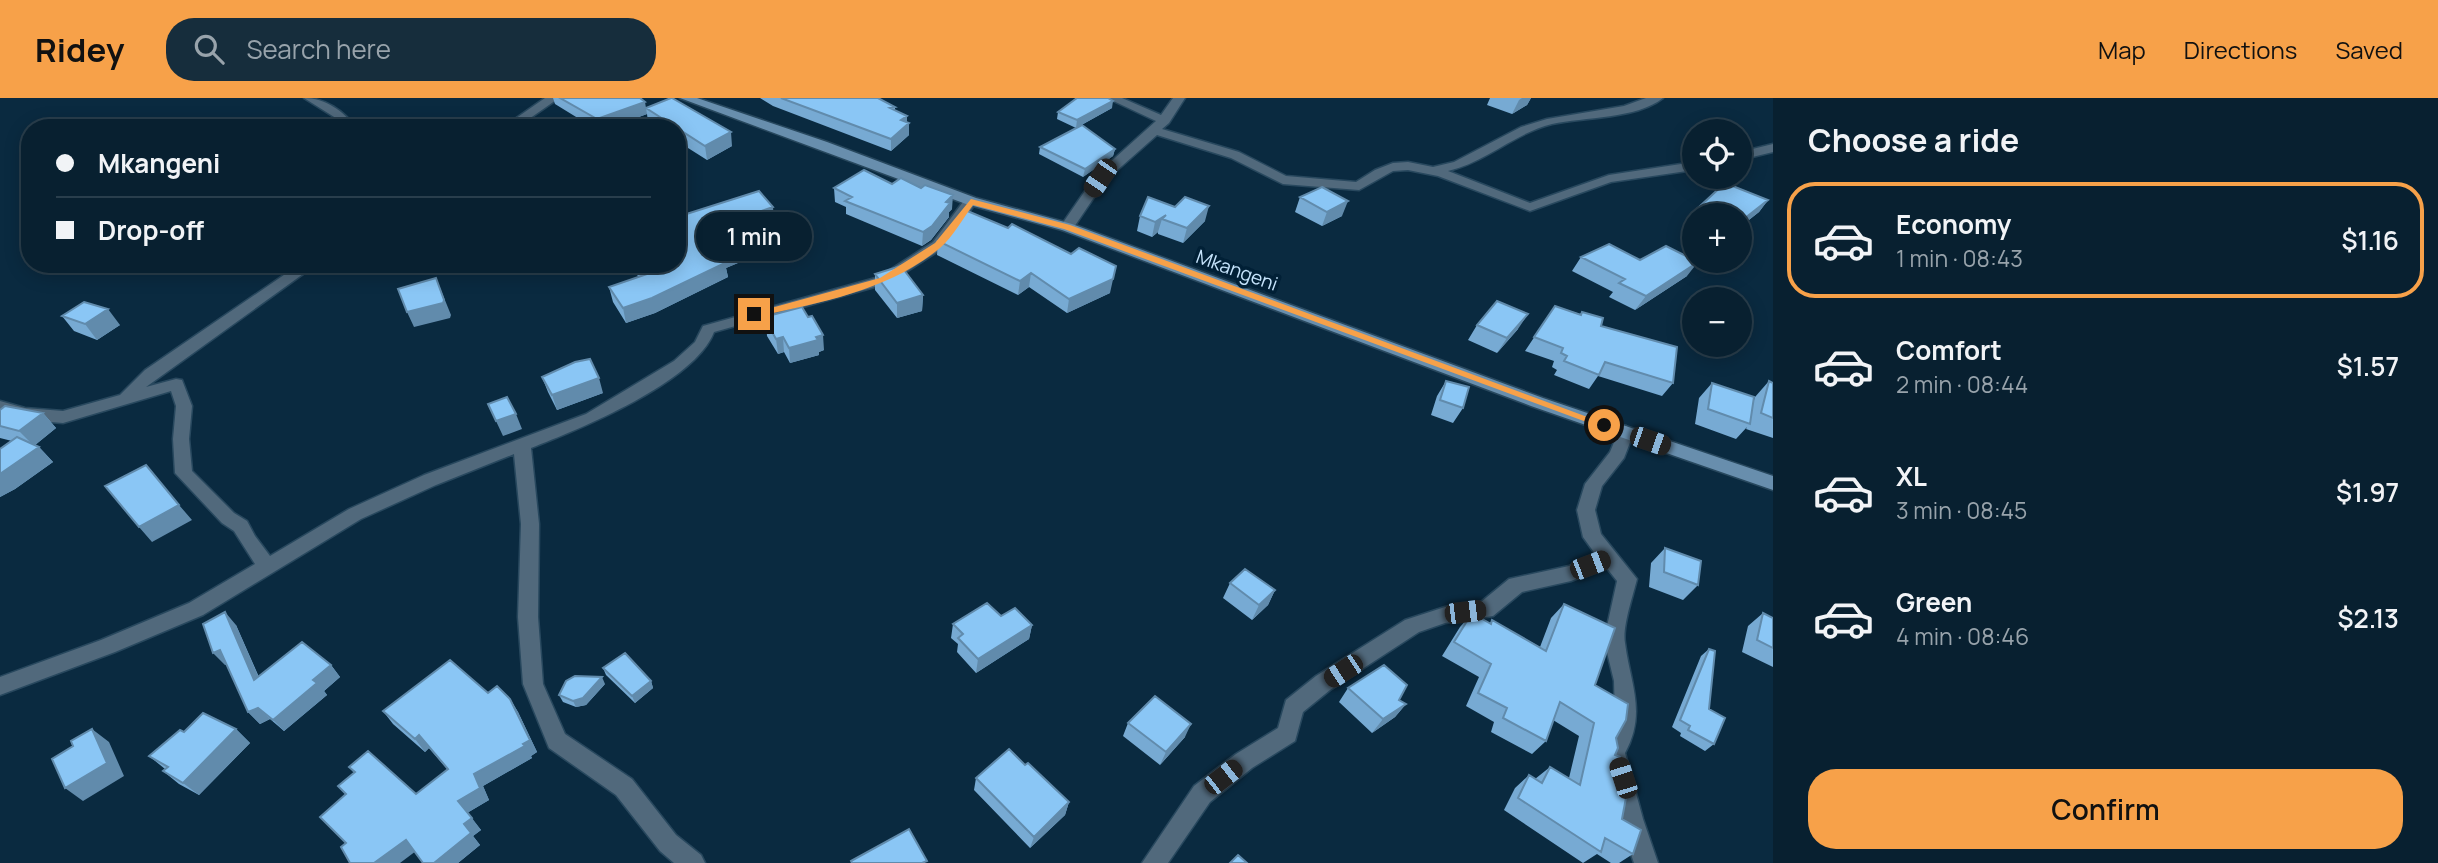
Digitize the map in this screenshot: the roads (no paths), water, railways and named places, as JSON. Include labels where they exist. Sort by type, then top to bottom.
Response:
[{"type":"street","points":[[310,98],[344,119]]},
{"type":"street","points":[[522,119],[553,98]]},
{"type":"street","name":"Mkangeni","points":[[686,98],[823,145],[971,201],[1067,227],[1524,397],[1773,483]]},
{"type":"street","points":[[1113,98],[1165,121]]},
{"type":"street","points":[[1067,227],[1100,178],[1165,121],[1170,108],[1179,98]]},
{"type":"street","points":[[1155,131],[1235,155],[1283,180],[1360,186],[1393,167],[1436,170],[1458,165],[1525,129],[1551,121],[1626,109],[1657,98]]},
{"type":"street","points":[[1752,153],[1773,149]]},
{"type":"street","points":[[1436,170],[1530,207],[1609,179],[1682,168]]},
{"type":"street","points":[[0,686],[108,646],[196,608],[355,514],[430,480],[592,418],[680,365],[702,344],[708,329],[754,314],[809,303],[884,280],[938,245],[971,201]]},
{"type":"street","points":[[125,396],[150,374],[297,273]]},
{"type":"street","points":[[0,407],[25,414],[62,416],[125,396],[176,384],[184,406],[181,439],[184,473],[228,518],[241,526],[247,540],[267,566]]},
{"type":"street","points":[[1626,432],[1618,454],[1594,484],[1586,510],[1592,537],[1627,579],[1614,640],[1624,681],[1626,717],[1623,736],[1614,751],[1631,819],[1646,863]]},
{"type":"street","points":[[522,447],[530,524],[528,617],[533,684],[557,741],[624,787],[668,843],[693,863]]},
{"type":"street","points":[[1154,863],[1202,794],[1244,761],[1287,734],[1293,707],[1323,683],[1412,626],[1445,615],[1486,610],[1516,585],[1571,573],[1609,558]]}]
